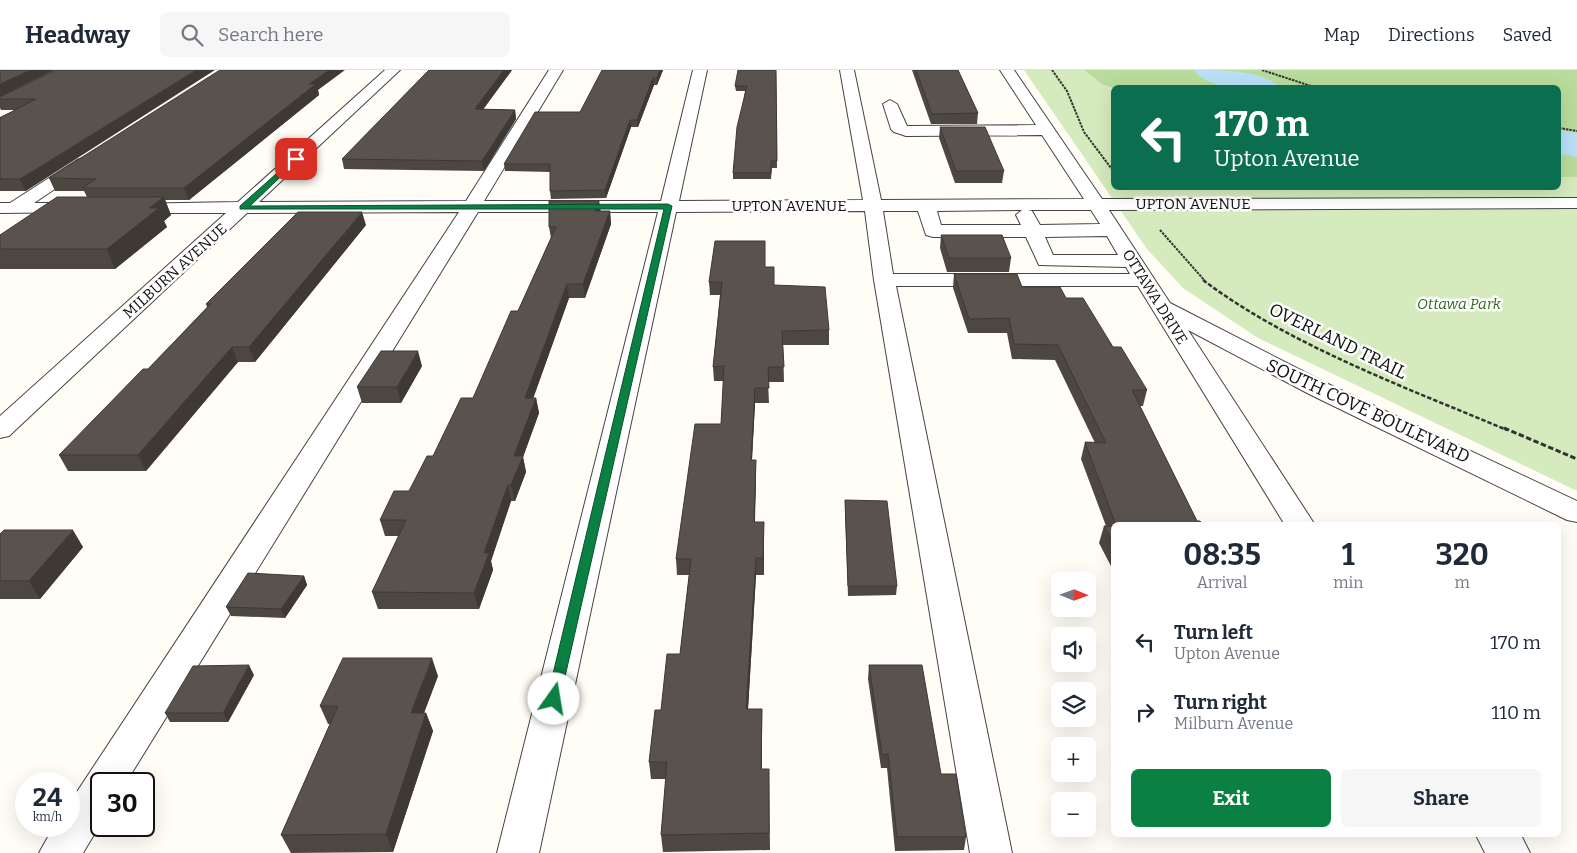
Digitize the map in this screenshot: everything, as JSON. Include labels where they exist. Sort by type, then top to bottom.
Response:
[{"type":"street","name":"MILBURN AVENUE","points":[[0,430],[393,70]]},
{"type":"street","points":[[112,772],[472,207],[556,70]]},
{"type":"street","points":[[518,853],[700,70]]},
{"type":"street","points":[[847,70],[874,205],[884,280],[991,853]]},
{"type":"street","name":"OTTAWA DRIVE","points":[[1007,70],[1113,230],[1298,522]]},
{"type":"street","points":[[890,104],[899,129],[906,132],[1047,130]]},
{"type":"street","points":[[4,211],[95,155]]},
{"type":"street","name":"UPTON AVENUE","points":[[4,211],[104,208],[1577,203]]},
{"type":"street","points":[[1020,204],[1046,261],[1132,261]]},
{"type":"street","points":[[926,205],[933,231],[1113,230]]},
{"type":"street","points":[[884,280],[1144,280]]},
{"type":"street","name":"SOUTH COVE BOULEVARD","points":[[1161,306],[1233,348],[1283,373],[1486,466],[1577,513]]},
{"type":"street","points":[[60,853],[90,805]]},
{"type":"street","points":[[1498,837],[1509,853]]},
{"type":"path","points":[[1052,70],[1068,91],[1084,132],[1111,168]]},
{"type":"path","points":[[1262,70],[1307,85]]},
{"type":"path","points":[[1561,128],[1577,131]]},
{"type":"path","name":"OVERLAND TRAIL","points":[[1138,204],[1198,276],[1223,295],[1251,312],[1333,355],[1375,374],[1577,459]]},
{"type":"green space","name":"Ottawa Park","points":[[1024,70],[1577,70],[1577,491],[1258,338],[1183,288],[1147,249]]},
{"type":"green space","points":[[1084,70],[1577,70],[1577,177],[1561,177],[1561,85],[1111,85],[1111,87],[1102,84]]},
{"type":"building","points":[[0,70],[30,70],[0,84]]},
{"type":"building","points":[[56,70],[196,70],[20,179],[0,179],[0,118],[36,99],[0,99],[0,97]]},
{"type":"building","points":[[220,70],[329,70],[309,84],[316,84],[184,188],[82,188],[96,179],[49,178]]},
{"type":"building","points":[[429,70],[504,70],[475,109],[515,110],[482,161],[342,159]]},
{"type":"building","points":[[602,70],[660,70],[657,78],[653,78],[637,120],[630,120],[605,190],[550,191],[550,164],[504,164],[535,112],[580,112]]},
{"type":"building","points":[[738,70],[776,70],[777,161],[771,161],[771,173],[733,173],[737,127],[747,86],[735,86]]},
{"type":"building","points":[[916,70],[958,70],[978,113],[932,114]]},
{"type":"building","points":[[940,127],[985,127],[1004,171],[956,171]]},
{"type":"building","points":[[57,197],[164,197],[149,208],[159,208],[107,249],[0,249],[0,235]]},
{"type":"building","points":[[549,201],[599,201],[595,211],[610,211],[583,284],[567,284],[525,398],[536,398],[514,456],[523,456],[511,485],[508,485],[484,553],[489,553],[474,593],[372,592],[406,520],[380,520],[394,491],[409,491],[427,456],[433,456],[461,398],[473,398],[511,311],[518,311],[556,227],[549,227]]},
{"type":"building","points":[[298,212],[362,212],[249,347],[232,347],[138,455],[59,455],[143,369],[148,369],[211,304],[206,304]]},
{"type":"building","points":[[941,235],[1002,235],[1011,258],[949,258]]},
{"type":"building","points":[[715,241],[765,241],[765,267],[774,267],[774,285],[825,287],[829,330],[782,331],[784,367],[768,367],[769,388],[755,388],[751,460],[756,460],[754,522],[764,522],[763,558],[756,558],[746,709],[762,709],[761,769],[769,769],[769,833],[661,835],[667,762],[649,762],[655,710],[661,710],[667,654],[680,654],[691,559],[676,559],[695,424],[721,424],[724,366],[713,367],[722,282],[709,282]]},
{"type":"building","points":[[954,274],[1017,274],[1022,287],[1060,287],[1066,298],[1083,298],[1113,347],[1121,347],[1147,390],[1132,390],[1197,521],[1201,522],[1115,522],[1085,442],[1106,443],[1058,345],[1014,344],[1009,318],[969,319]]},
{"type":"building","points":[[381,351],[418,351],[397,387],[357,387]]},
{"type":"building","points":[[845,500],[887,501],[897,586],[848,586]]},
{"type":"building","points":[[1104,526],[1111,526],[1111,540]]},
{"type":"building","points":[[4,530],[73,530],[29,581],[0,581],[0,534]]},
{"type":"building","points":[[248,573],[304,576],[281,609],[226,607]]},
{"type":"building","points":[[343,658],[432,658],[411,713],[426,713],[386,834],[281,835],[338,706],[320,706]]},
{"type":"building","points":[[249,665],[223,713],[165,713],[193,666]]},
{"type":"building","points":[[869,665],[922,665],[941,774],[956,774],[966,837],[897,837],[888,754],[882,755]]},
{"type":"waterway","points":[[1210,70],[1255,85]]},
{"type":"waterway","points":[[1561,142],[1577,145]]},
{"type":"route","points":[[296,159],[243,208],[668,206],[554,699]]}]
